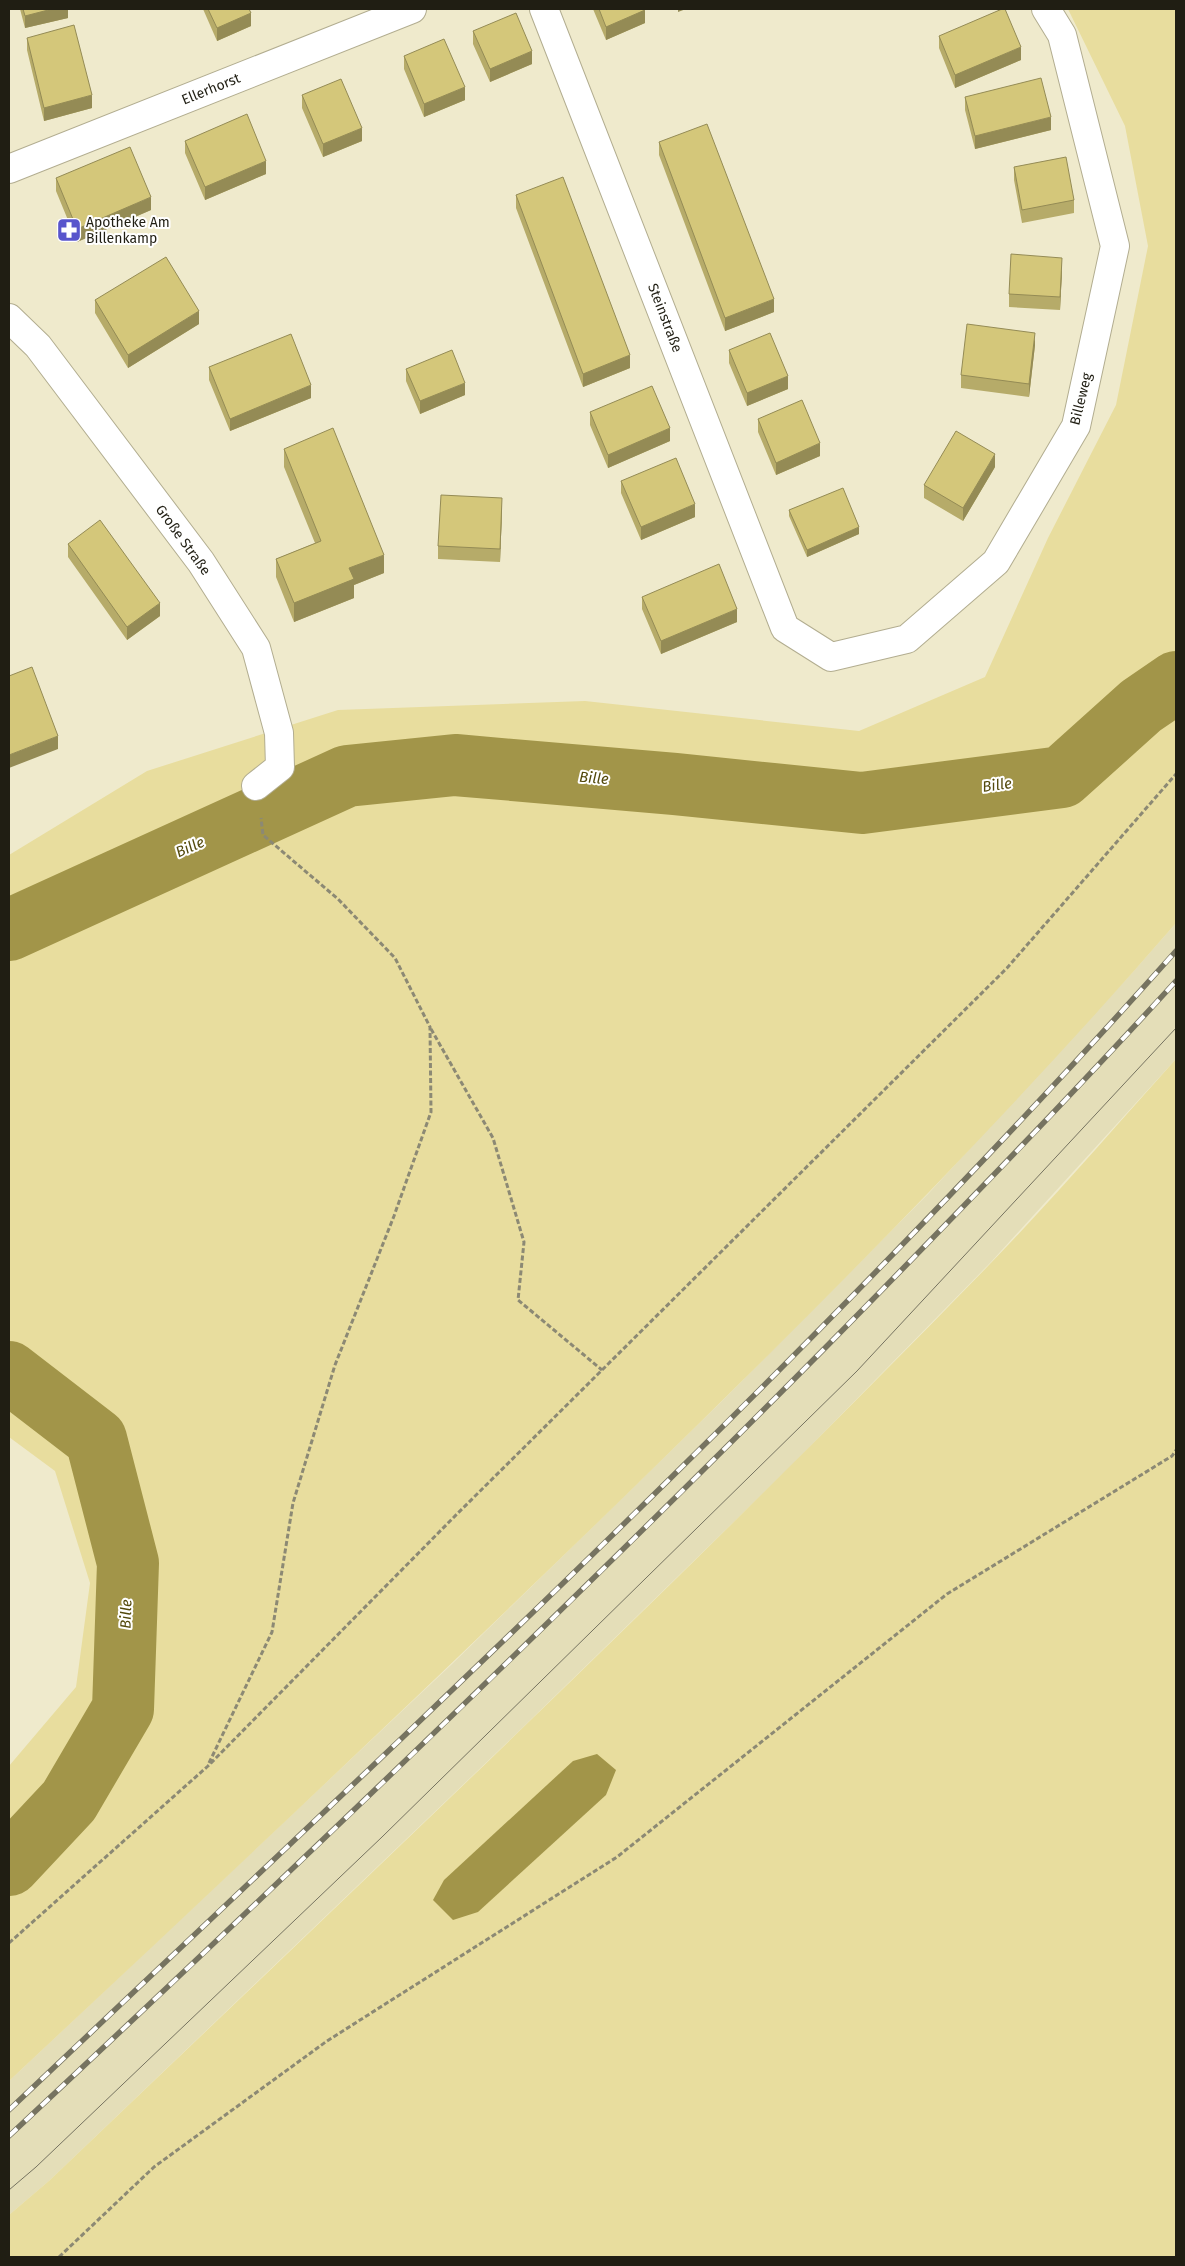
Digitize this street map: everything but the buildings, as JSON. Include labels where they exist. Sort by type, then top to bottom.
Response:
[{"type":"street","name":"Ellerhorst","points":[[9,169],[412,9]]},
{"type":"street","name":"Steinstraße","points":[[544,9],[785,628]]},
{"type":"street","name":"Billeweg","points":[[785,628],[832,657],[907,639],[996,562],[1076,426],[1115,246],[1062,34],[1046,9]]},
{"type":"street","name":"Große Straße","points":[[9,318],[38,346],[201,562],[256,648],[279,733],[280,767],[256,786]]},
{"type":"path","points":[[9,1943],[208,1766],[602,1370],[1007,968],[1176,774]]},
{"type":"path","points":[[264,835],[338,899],[395,958],[430,1027],[493,1138],[524,1242],[518,1300],[602,1370]]},
{"type":"path","points":[[208,1766],[272,1632],[293,1503],[335,1365],[394,1216],[431,1112],[430,1027]]},
{"type":"path","points":[[59,2257],[154,2167],[327,2041],[617,1857],[947,1594],[1172,1456],[1176,1450]]},
{"type":"shaded area","points":[[1068,9],[1176,9],[1176,923],[1045,1069],[978,1140],[772,1351],[478,1638],[9,2081],[9,1766],[76,1687],[90,1583],[55,1471],[9,1437],[9,855],[147,771],[338,710],[585,701],[859,731],[985,677],[1048,538],[1116,405],[1148,246],[1125,126]]},
{"type":"shaded area","points":[[1176,923],[1176,1059],[991,1262],[785,1472],[516,1734],[50,2180],[9,2215],[9,2081],[451,1665],[720,1403],[928,1194]]},
{"type":"shaded area","points":[[1176,1059],[1176,2257],[9,2257],[9,2215],[50,2180],[406,1841],[758,1498],[1012,1241]]},
{"type":"shaded area","points":[[597,1754],[616,1770],[606,1795],[478,1912],[453,1920],[433,1900],[444,1880],[573,1761]]},
{"type":"waterway","name":"Bille","points":[[9,930],[347,776],[455,765],[675,784],[862,803],[1062,777],[1141,706],[1176,682]]},
{"type":"waterway","name":"Bille","points":[[9,1372],[96,1439],[128,1563],[123,1709],[69,1801],[9,1865]]},
{"type":"tram line","points":[[9,2190],[36,2167],[382,1837],[857,1371],[1176,1028]]},
{"type":"railway","points":[[9,2110],[457,1685],[751,1398],[896,1252],[1037,1103],[1176,951]]},
{"type":"railway","points":[[9,2136],[525,1646],[728,1446],[916,1255],[1176,981]]},
{"type":"place","name":"Apotheke Am Billenkamp","points":[[69,230]]}]
